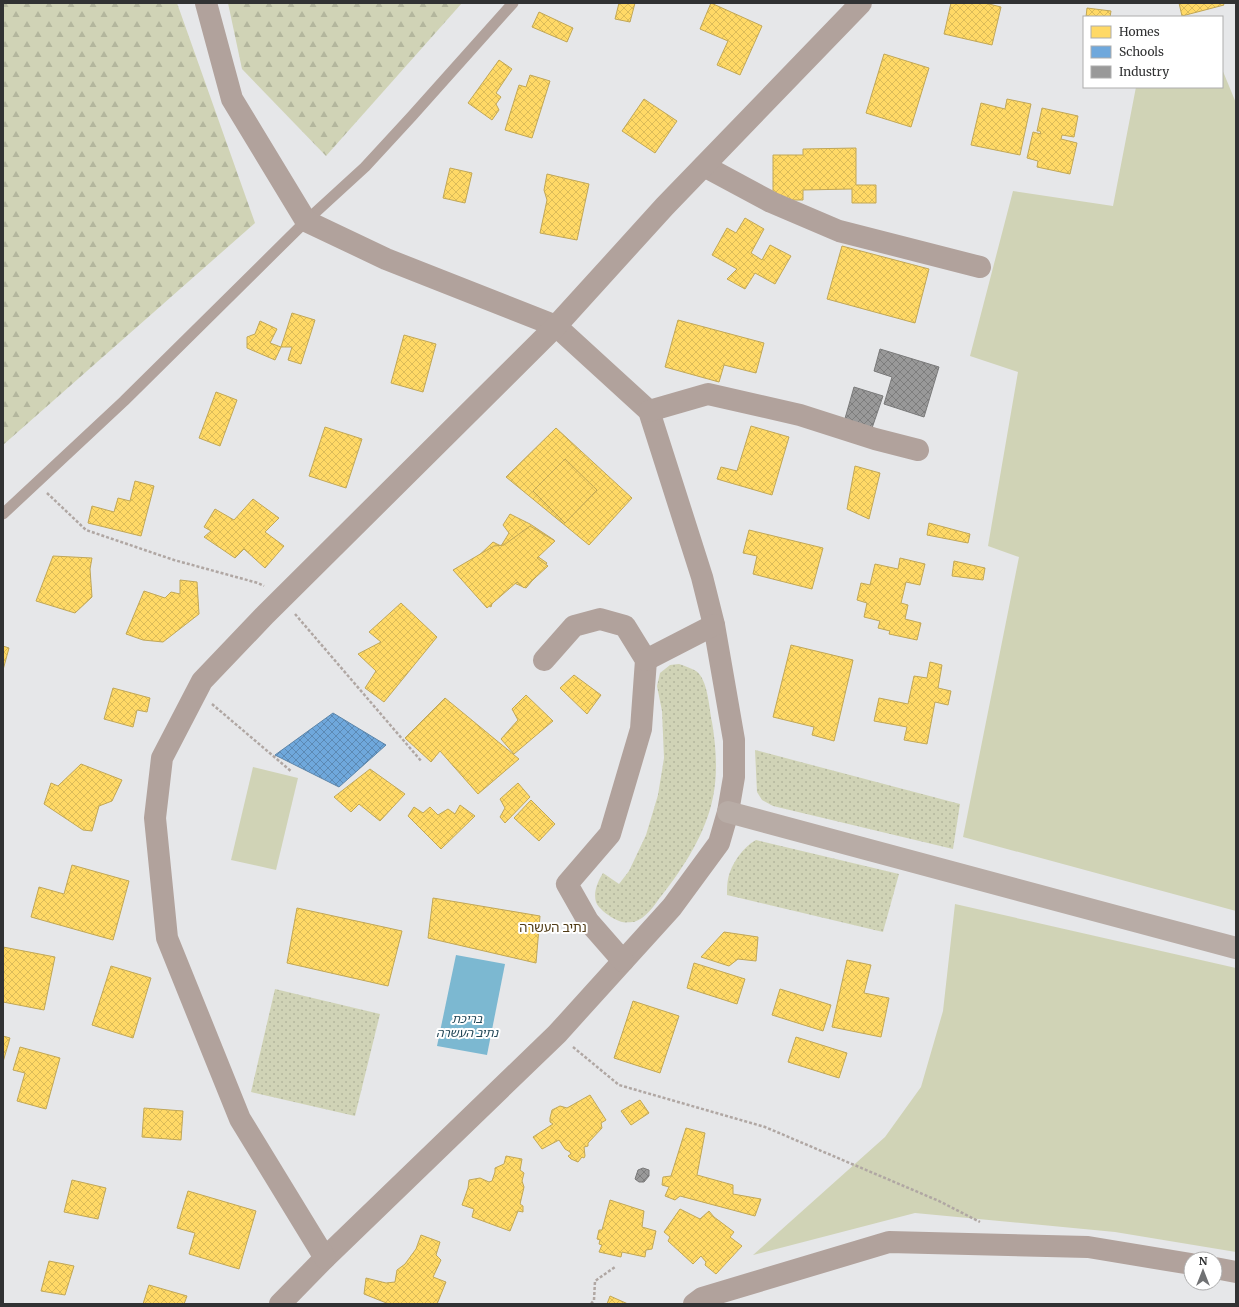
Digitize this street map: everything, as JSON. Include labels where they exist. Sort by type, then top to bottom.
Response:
[{"type":"street","points":[[206,3],[232,99],[306,221],[386,259],[556,326],[649,412],[702,577],[714,625],[734,740],[734,777],[728,812],[719,843],[672,907],[557,1034],[325,1258],[280,1304]]},
{"type":"street","points":[[325,1258],[240,1118],[167,938],[155,818],[162,758],[202,681],[283,597],[556,326],[665,206],[861,3]]},
{"type":"street","points":[[704,166],[771,202],[839,231],[980,267]]},
{"type":"street","points":[[649,412],[708,394],[800,415],[875,439],[918,450]]},
{"type":"street","points":[[544,660],[574,626],[600,619],[625,626],[646,660],[641,729],[610,834],[567,884],[588,920],[623,961]]},
{"type":"street","points":[[646,660],[714,625]]},
{"type":"street","points":[[728,812],[1236,948]]},
{"type":"street","points":[[694,1304],[702,1298],[889,1242],[1088,1247],[1183,1263]]},
{"type":"street","points":[[1223,1270],[1236,1272]]},
{"type":"lane","points":[[3,514],[124,401],[306,221],[365,167],[513,3]]},
{"type":"path","points":[[36,483],[86,530],[174,560],[258,583],[283,597],[422,762]]},
{"type":"path","points":[[197,691],[292,772]]},
{"type":"path","points":[[557,1034],[619,1085],[765,1127],[939,1201],[981,1223]]},
{"type":"path","points":[[591,1304],[594,1300],[595,1281],[615,1267]]},
{"type":"green space","points":[[3,3],[177,3],[255,223],[3,445]]},
{"type":"green space","points":[[228,3],[462,3],[326,156],[242,69]]},
{"type":"green space","points":[[1223,71],[1236,103],[1236,911],[963,837],[1019,557],[988,546],[1018,372],[970,356],[1013,191],[1113,206],[1136,88],[1223,88]]},
{"type":"green space","points":[[679,664],[696,671],[700,675],[706,687],[715,740],[715,788],[705,824],[686,861],[650,911],[643,918],[634,922],[623,922],[611,917],[597,905],[595,898],[596,891],[603,873],[619,884],[629,871],[646,835],[658,795],[664,758],[662,711],[657,686],[660,673],[670,665]]},
{"type":"green space","points":[[755,750],[960,804],[953,849],[773,806],[762,800],[757,792]]},
{"type":"green space","points":[[253,767],[298,778],[276,870],[231,860]]},
{"type":"green space","points":[[756,840],[899,874],[883,932],[727,895],[728,879],[735,862],[742,851]]},
{"type":"green space","points":[[955,904],[1236,968],[1236,1252],[1115,1232],[915,1213],[753,1255],[885,1137],[921,1087],[943,1011]]},
{"type":"green space","points":[[275,989],[380,1014],[355,1116],[251,1092]]},
{"type":"water","name":"בריכת נתיב העשרה","points":[[456,955],[505,964],[487,1055],[437,1046]]},
{"type":"building: Homes","points":[[619,3],[635,3],[630,22],[615,19]]},
{"type":"building: Homes","points":[[711,3],[762,26],[740,75],[717,65],[728,41],[700,29]]},
{"type":"building: Homes","points":[[951,3],[985,3],[1001,7],[992,45],[944,34]]},
{"type":"building: Homes","points":[[1179,3],[1223,3],[1224,5],[1182,16]]},
{"type":"building: Homes","points":[[1087,8],[1111,11],[1110,16],[1086,16]]},
{"type":"building: Homes","points":[[539,12],[573,28],[567,42],[532,27]]},
{"type":"building: Homes","points":[[884,54],[929,68],[911,127],[866,113]]},
{"type":"building: Homes","points":[[499,60],[512,69],[496,93],[501,97],[496,104],[499,110],[492,120],[468,103]]},
{"type":"building: Homes","points":[[530,75],[550,81],[532,138],[505,130],[519,85],[526,87]]},
{"type":"building: Homes","points":[[644,99],[677,121],[655,153],[622,131]]},
{"type":"building: Homes","points":[[1007,99],[1031,104],[1020,155],[971,145],[981,103],[1005,109]]},
{"type":"building: Homes","points":[[1042,108],[1078,116],[1074,137],[1062,135],[1061,139],[1077,143],[1070,174],[1037,167],[1038,161],[1027,158],[1033,132],[1041,134],[1040,131],[1037,131]]},
{"type":"building: Homes","points":[[856,148],[856,185],[876,185],[876,203],[852,203],[852,189],[803,190],[803,200],[773,200],[773,155],[803,155],[803,149]]},
{"type":"building: Homes","points":[[450,168],[472,173],[465,203],[443,198]]},
{"type":"building: Homes","points":[[547,174],[589,184],[577,240],[540,233],[547,200],[544,190]]},
{"type":"building: Homes","points":[[745,218],[764,229],[751,253],[762,260],[770,245],[791,256],[775,284],[755,273],[745,289],[727,279],[737,269],[712,255],[727,228],[736,233]]},
{"type":"building: Homes","points":[[842,246],[929,269],[915,323],[827,299]]},
{"type":"building: Homes","points":[[292,313],[315,320],[301,364],[288,360],[292,347],[281,347]]},
{"type":"building: Homes","points":[[678,320],[764,343],[756,373],[724,365],[719,382],[665,367]]},
{"type":"building: Homes","points":[[260,321],[277,329],[270,343],[281,347],[275,360],[247,348],[247,337],[255,334]]},
{"type":"building: Homes","points":[[404,335],[436,344],[423,392],[391,383]]},
{"type":"building: Homes","points":[[216,392],[237,400],[220,446],[199,438]]},
{"type":"building: Homes","points":[[751,426],[789,437],[772,495],[717,479],[721,467],[737,471]]},
{"type":"building: Homes","points":[[325,427],[362,439],[346,488],[309,476]]},
{"type":"building: Homes","points":[[556,428],[632,498],[589,545],[506,477]]},
{"type":"building: Homes","points":[[565,459],[597,490],[565,523],[533,491]]},
{"type":"building: Homes","points":[[855,466],[880,473],[869,519],[847,509]]},
{"type":"building: Homes","points":[[135,481],[154,486],[141,536],[88,523],[92,506],[114,512],[118,498],[130,501]]},
{"type":"building: Homes","points":[[253,499],[279,518],[265,532],[284,546],[265,568],[244,549],[235,558],[204,537],[211,531],[204,527],[215,509],[234,520]]},
{"type":"building: Homes","points":[[510,514],[530,524],[554,540],[537,556],[547,563],[526,588],[514,583],[499,597],[494,597],[491,607],[484,603],[484,589],[479,578],[467,567],[493,542],[501,546],[509,533],[503,525]]},
{"type":"building: Homes","points":[[929,523],[970,534],[968,543],[927,535]]},
{"type":"building: Homes","points":[[530,526],[555,541],[537,558],[548,566],[524,588],[517,582],[487,608],[453,570],[494,546],[504,545]]},
{"type":"building: Homes","points":[[749,530],[823,548],[812,589],[753,574],[757,556],[743,553]]},
{"type":"building: Homes","points":[[53,556],[92,558],[90,569],[92,597],[75,613],[36,601]]},
{"type":"building: Homes","points":[[900,558],[925,564],[920,585],[906,582],[901,603],[908,605],[905,619],[921,623],[917,640],[889,634],[890,631],[878,628],[880,621],[864,617],[867,603],[857,600],[861,583],[870,585],[875,564],[898,569]]},
{"type":"building: Homes","points":[[954,561],[985,568],[983,580],[952,576]]},
{"type":"building: Homes","points":[[180,580],[197,582],[199,614],[163,642],[143,640],[126,634],[144,591],[165,598],[171,592],[180,594]]},
{"type":"building: Homes","points":[[401,603],[437,637],[384,702],[365,688],[376,671],[358,654],[381,642],[369,632]]},
{"type":"building: Homes","points":[[791,645],[853,660],[834,741],[812,735],[814,727],[773,717]]},
{"type":"building: Homes","points":[[3,646],[9,648],[3,670]]},
{"type":"building: Homes","points":[[930,662],[942,665],[938,688],[951,691],[948,705],[935,702],[927,744],[904,740],[907,727],[874,721],[879,698],[908,704],[914,676],[927,678]]},
{"type":"building: Homes","points":[[574,675],[601,695],[587,714],[560,688]]},
{"type":"building: Homes","points":[[113,688],[150,698],[147,712],[137,710],[133,727],[104,719]]},
{"type":"building: Homes","points":[[526,695],[553,721],[514,754],[501,739],[518,720],[512,709]]},
{"type":"building: Homes","points":[[445,698],[519,759],[478,794],[440,751],[431,762],[405,738]]},
{"type":"building: Homes","points":[[81,764],[122,780],[112,801],[99,806],[92,831],[83,830],[44,804],[51,783],[58,786]]},
{"type":"building: Homes","points":[[370,769],[405,794],[380,821],[359,804],[351,812],[334,797]]},
{"type":"building: Homes","points":[[518,783],[530,797],[505,823],[500,817],[505,808],[500,799]]},
{"type":"building: Homes","points":[[531,800],[555,824],[539,841],[514,818]]},
{"type":"building: Homes","points":[[460,805],[475,816],[441,849],[408,816],[414,807],[423,813],[430,807],[438,815],[448,809],[455,814]]},
{"type":"building: Homes","points":[[72,865],[129,881],[113,940],[31,917],[39,887],[64,894]]},
{"type":"building: Homes","points":[[433,898],[540,916],[536,963],[428,938]]},
{"type":"building: Homes","points":[[297,908],[402,931],[388,986],[287,963]]},
{"type":"building: Homes","points":[[724,932],[758,937],[756,961],[738,959],[729,966],[701,957]]},
{"type":"building: Homes","points":[[3,947],[55,957],[44,1010],[3,1002]]},
{"type":"building: Homes","points":[[847,960],[871,965],[864,993],[889,998],[881,1037],[832,1027]]},
{"type":"building: Homes","points":[[694,963],[745,979],[737,1004],[687,988]]},
{"type":"building: Homes","points":[[111,966],[151,978],[133,1038],[92,1025]]},
{"type":"building: Homes","points":[[780,989],[831,1005],[823,1031],[772,1015]]},
{"type":"building: Homes","points":[[633,1001],[679,1016],[660,1073],[614,1058]]},
{"type":"building: Homes","points":[[3,1036],[10,1038],[3,1062]]},
{"type":"building: Homes","points":[[796,1037],[847,1053],[839,1078],[788,1062]]},
{"type":"building: Homes","points":[[20,1047],[60,1058],[46,1109],[17,1101],[25,1073],[13,1070]]},
{"type":"building: Homes","points":[[590,1095],[606,1120],[601,1123],[602,1128],[588,1143],[588,1146],[584,1147],[584,1158],[582,1157],[578,1162],[571,1159],[568,1156],[571,1154],[570,1152],[565,1149],[559,1140],[542,1149],[533,1137],[553,1124],[550,1122],[552,1110],[560,1106],[567,1108]]},
{"type":"building: Homes","points":[[640,1100],[649,1113],[631,1125],[621,1111]]},
{"type":"building: Homes","points":[[144,1108],[183,1111],[181,1140],[142,1137]]},
{"type":"building: Homes","points":[[686,1128],[705,1133],[697,1175],[733,1185],[733,1194],[761,1199],[755,1216],[680,1196],[675,1200],[665,1196],[669,1187],[662,1185],[663,1177],[671,1176]]},
{"type":"building: Homes","points":[[506,1156],[522,1159],[520,1170],[524,1173],[522,1181],[524,1187],[520,1204],[523,1206],[523,1212],[518,1211],[510,1231],[472,1217],[474,1209],[462,1205],[469,1180],[480,1178],[489,1182],[492,1181],[495,1168],[504,1164]]},
{"type":"building: Homes","points":[[72,1180],[106,1188],[98,1219],[64,1212]]},
{"type":"building: Homes","points":[[188,1191],[256,1211],[239,1269],[189,1254],[195,1233],[177,1228]]},
{"type":"building: Homes","points":[[610,1200],[644,1211],[642,1227],[656,1231],[652,1249],[646,1250],[645,1257],[622,1252],[621,1257],[599,1252],[602,1245],[599,1244],[600,1240],[597,1239],[599,1230],[602,1230]]},
{"type":"building: Homes","points":[[680,1209],[700,1219],[709,1211],[714,1217],[734,1232],[730,1237],[742,1246],[716,1274],[705,1265],[706,1262],[701,1256],[693,1264],[668,1241],[670,1237],[664,1232]]},
{"type":"building: Homes","points":[[421,1235],[440,1242],[436,1255],[441,1260],[433,1277],[446,1282],[437,1304],[389,1304],[364,1294],[366,1278],[386,1283],[395,1282],[397,1270],[405,1264],[416,1249]]},
{"type":"building: Homes","points":[[49,1261],[74,1266],[65,1295],[41,1291]]},
{"type":"building: Homes","points":[[149,1285],[187,1296],[184,1304],[143,1304]]},
{"type":"building: Homes","points":[[610,1296],[628,1304],[607,1304]]},
{"type":"building: Schools","points":[[333,713],[386,745],[339,787],[275,755]]},
{"type":"building: Industry","points":[[880,349],[939,367],[924,417],[884,404],[892,377],[874,371]]},
{"type":"building: Industry","points":[[854,387],[883,396],[871,431],[844,422]]},
{"type":"building: Industry","points":[[643,1168],[649,1170],[649,1176],[644,1182],[639,1182],[635,1179],[638,1170]]},
{"type":"district","name":"נתיב העשרה","points":[[553,927]]}]
